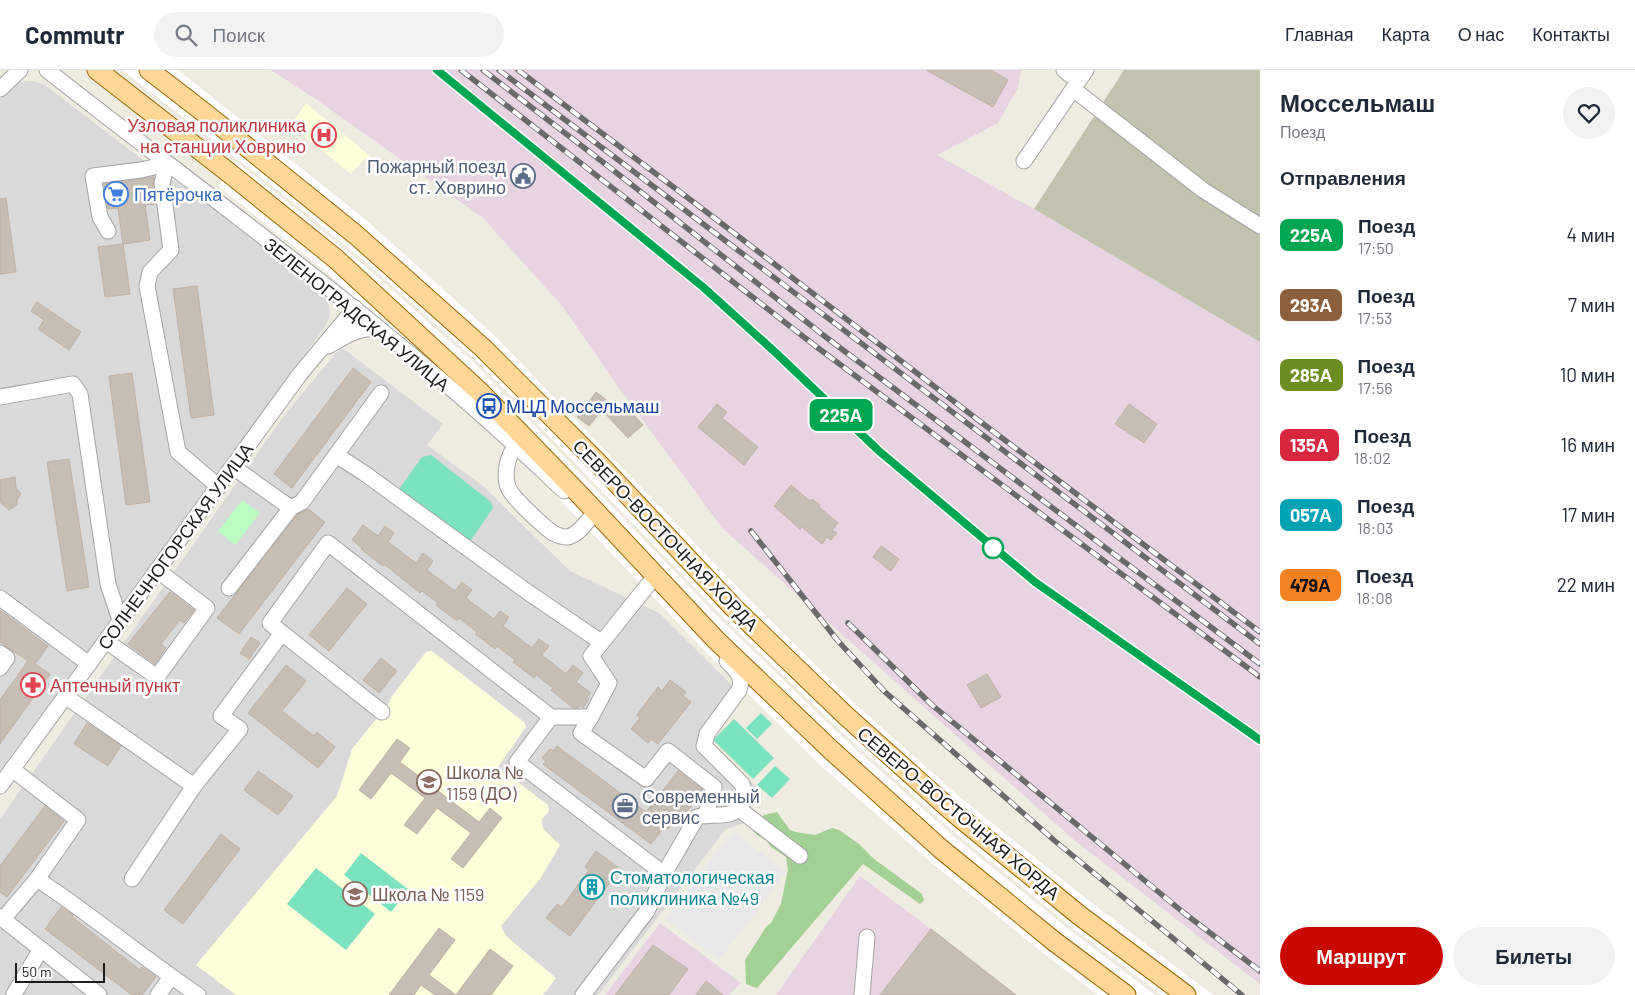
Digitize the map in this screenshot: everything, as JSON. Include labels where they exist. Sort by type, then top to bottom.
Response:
[{"type":"main road","name":"СЕВЕРО-ВОСТОЧНАЯ ХОРДА","points":[[97,70],[336,259],[481,393],[716,640],[830,749],[941,849],[1055,942],[1126,995]]},
{"type":"main road","name":"СЕВЕРО-ВОСТОЧНАЯ ХОРДА","points":[[149,70],[356,235],[483,348],[598,463],[734,608],[845,715],[953,812],[1080,915],[1186,995]]},
{"type":"street","points":[[0,89],[20,70]]},
{"type":"street","name":"ЗЕЛЕНОГРАДСКАЯ УЛИЦА","points":[[47,70],[166,164],[355,308],[517,445],[591,517],[737,670],[741,685],[739,690],[707,734],[704,746],[742,784],[745,790],[744,801],[739,809]]},
{"type":"street","points":[[1064,70],[1070,75],[1086,70]]},
{"type":"street","points":[[1024,161],[1086,70]]},
{"type":"street","points":[[1073,89],[1203,190],[1260,226]]},
{"type":"street","points":[[108,231],[100,217],[93,176],[141,170],[166,164],[162,183],[171,250],[150,272],[147,286],[178,452],[219,487]]},
{"type":"street","name":"СОЛНЕЧНОГОРСКАЯ УЛИЦА","points":[[4,778],[300,374],[355,308]]},
{"type":"street","points":[[320,350],[361,329],[381,330]]},
{"type":"street","points":[[0,397],[73,384],[80,394],[108,584],[120,620]]},
{"type":"street","points":[[229,588],[291,508],[302,502],[381,393]]},
{"type":"street","points":[[517,445],[513,449],[506,474],[508,487],[516,499],[552,532],[560,536],[569,537],[580,530],[591,517]]},
{"type":"street","points":[[336,456],[364,473],[529,593],[601,642]]},
{"type":"street","points":[[234,466],[291,508]]},
{"type":"street","points":[[382,712],[270,623],[328,542],[551,717],[591,717]]},
{"type":"street","points":[[106,641],[157,677],[207,608],[157,570]]},
{"type":"street","points":[[650,580],[591,656],[609,683],[581,733],[646,779],[668,751],[714,787],[706,814]]},
{"type":"street","points":[[0,598],[89,664]]},
{"type":"street","points":[[132,878],[194,786],[240,729],[221,716],[282,633]]},
{"type":"street","points":[[0,653],[7,658],[0,668]]},
{"type":"street","points":[[65,696],[194,786]]},
{"type":"street","points":[[551,717],[517,762],[664,874]]},
{"type":"street","points":[[4,778],[78,820],[37,878],[2,918],[99,995]]},
{"type":"street","points":[[583,995],[647,911],[664,874],[697,817],[706,814],[727,815],[739,809],[800,856]]},
{"type":"street","points":[[37,878],[198,995]]},
{"type":"street","points":[[862,995],[867,937]]},
{"type":"street","points":[[14,994],[41,949]]},
{"type":"street","points":[[158,995],[171,977]]},
{"type":"shaded area","points":[[271,70],[1021,70],[1018,88],[998,123],[937,155],[1034,209],[1260,342],[1260,984],[1074,840],[722,528],[614,381],[563,307],[483,218],[317,100]]},
{"type":"shaded area","points":[[1124,70],[1260,70],[1260,342],[1034,209]]},
{"type":"shaded area","points":[[29,81],[45,85],[139,157],[196,195],[318,290],[328,302],[330,312],[325,327],[0,771],[0,98],[19,82]]},
{"type":"shaded area","name":"Узловая поликлиника на станции Ховрино","points":[[306,103],[370,156],[364,159],[351,174],[291,125]]},
{"type":"shaded area","points":[[341,347],[443,424],[427,445],[483,486],[570,571],[659,613],[744,697],[709,740],[759,789],[747,822],[725,830],[598,995],[0,995],[0,819],[283,417]]},
{"type":"shaded area","points":[[432,651],[524,722],[526,727],[498,767],[548,805],[549,811],[542,819],[542,825],[544,830],[560,845],[540,879],[501,926],[506,936],[556,978],[543,995],[236,995],[196,965],[337,796],[352,749],[389,703],[392,696],[426,652]]},
{"type":"shaded area","points":[[733,831],[786,872],[719,960],[665,919]]},
{"type":"shaded area","points":[[860,876],[931,929],[1016,995],[776,995]]},
{"type":"shaded area","points":[[660,923],[741,983],[729,995],[605,995]]},
{"type":"green space","points":[[431,455],[491,502],[493,508],[471,540],[462,541],[402,495],[400,488],[422,457]]},
{"type":"green space","points":[[242,500],[260,513],[235,545],[218,531]]},
{"type":"green space","points":[[761,713],[772,724],[757,739],[746,728]]},
{"type":"green space","points":[[734,719],[774,758],[753,779],[713,740]]},
{"type":"green space","points":[[775,766],[790,779],[772,798],[757,785]]},
{"type":"green space","points":[[777,812],[790,830],[796,832],[815,835],[832,828],[839,830],[859,844],[874,859],[922,894],[924,900],[920,904],[863,864],[757,988],[746,984],[745,960],[766,927],[771,923],[781,904],[788,870],[786,857],[753,831],[764,815]]},
{"type":"green space","points":[[361,853],[409,890],[391,912],[344,875]]},
{"type":"green space","points":[[316,868],[375,914],[346,950],[287,904]]},
{"type":"pier","points":[[122,70],[178,70],[365,219],[495,336],[746,596],[854,703],[961,798],[1088,900],[1213,995],[1162,995],[1073,928],[952,830],[839,729],[725,619],[475,359],[368,264],[289,199]]},
{"type":"pier","points":[[236,162],[366,267],[472,361],[723,622],[837,732],[953,836],[1071,931],[1155,995],[1098,995],[932,863],[819,764],[706,652],[469,405],[326,272],[218,186]]},
{"type":"building","points":[[926,70],[991,70],[1008,80],[993,107]]},
{"type":"building","points":[[154,177],[155,204],[145,205],[150,240],[123,244],[118,208],[108,209],[104,184]]},
{"type":"building","points":[[6,198],[16,272],[0,274],[0,199]]},
{"type":"building","points":[[123,244],[130,294],[105,297],[98,247]]},
{"type":"building","points":[[197,286],[214,415],[191,418],[173,289]]},
{"type":"building","points":[[37,302],[81,332],[69,350],[38,329],[44,320],[31,311]]},
{"type":"building","points":[[353,368],[371,382],[292,488],[274,474]]},
{"type":"building","points":[[132,373],[150,502],[126,505],[109,376]]},
{"type":"building","points":[[596,392],[613,405],[615,403],[621,409],[625,405],[643,425],[628,438],[602,410],[589,426],[577,417]]},
{"type":"building","points":[[717,404],[727,412],[722,418],[758,447],[744,465],[698,427]]},
{"type":"building","points":[[1129,404],[1157,424],[1144,443],[1115,424]]},
{"type":"building","points":[[69,459],[89,587],[67,591],[47,462]]},
{"type":"building","points":[[15,477],[16,488],[21,494],[17,500],[17,505],[9,510],[0,502],[0,480]]},
{"type":"building","points":[[791,485],[810,501],[812,499],[820,505],[819,507],[838,523],[832,530],[837,533],[831,540],[827,537],[822,544],[802,527],[800,529],[774,506]]},
{"type":"building","points":[[308,509],[325,522],[239,634],[217,618],[297,515]]},
{"type":"building","points":[[363,525],[378,536],[385,526],[394,533],[388,542],[416,563],[423,553],[433,561],[427,570],[455,591],[462,582],[472,590],[466,598],[494,619],[500,611],[509,617],[503,626],[532,648],[539,639],[549,646],[542,655],[566,674],[573,665],[583,673],[576,682],[591,693],[587,697],[589,699],[583,708],[580,705],[578,708],[573,708],[551,690],[553,688],[536,675],[534,678],[513,662],[515,660],[497,646],[495,649],[475,634],[477,632],[459,618],[457,621],[436,605],[438,603],[422,591],[420,593],[384,564],[383,566],[361,549],[352,540]]},
{"type":"building","points":[[881,546],[899,559],[891,571],[873,557]]},
{"type":"building","points":[[347,588],[367,604],[329,651],[309,635]]},
{"type":"building","points":[[170,592],[194,610],[184,623],[180,620],[161,644],[166,648],[155,664],[128,644]]},
{"type":"building","points":[[0,610],[48,646],[35,664],[50,674],[0,744],[0,700],[28,661],[0,642]]},
{"type":"building","points":[[251,637],[260,643],[249,659],[240,653]]},
{"type":"building","points":[[381,658],[397,671],[379,693],[363,680]]},
{"type":"building","points":[[286,665],[306,681],[282,711],[314,736],[317,732],[335,747],[318,768],[248,713]]},
{"type":"building","points":[[987,674],[1001,697],[981,708],[967,685]]},
{"type":"building","points":[[670,680],[686,692],[683,696],[691,702],[658,744],[651,739],[648,743],[631,729],[640,718],[637,715],[658,687],[662,691]]},
{"type":"building","points":[[87,723],[121,746],[108,766],[74,744]]},
{"type":"building","points":[[397,739],[410,748],[400,762],[479,822],[490,808],[502,818],[463,868],[451,859],[471,833],[437,808],[417,834],[404,825],[425,798],[391,773],[371,799],[359,790]]},
{"type":"building","points":[[557,746],[646,812],[678,771],[703,790],[684,816],[680,813],[668,829],[665,826],[651,844],[543,764],[546,761],[542,758],[550,749],[553,751]]},
{"type":"building","points":[[258,771],[293,796],[278,815],[244,790]]},
{"type":"building","points":[[45,806],[64,821],[7,897],[0,892],[0,866]]},
{"type":"building","points":[[221,834],[240,849],[183,924],[164,910]]},
{"type":"building","name":"Стоматологическая поликлиника №49","points":[[596,851],[620,869],[570,936],[546,918],[557,904],[562,907],[589,870],[585,867]]},
{"type":"building","points":[[61,907],[140,970],[142,967],[156,977],[142,995],[132,995],[45,929]]},
{"type":"building","points":[[439,928],[455,940],[429,975],[456,995],[435,995],[421,985],[414,995],[389,995]]},
{"type":"building","points":[[931,929],[1016,995],[880,995]]},
{"type":"building","points":[[653,945],[688,969],[669,995],[615,995]]},
{"type":"building","points":[[490,949],[513,966],[491,995],[456,995]]},
{"type":"building","points":[[706,981],[723,995],[696,995]]},
{"type":"railway","points":[[437,70],[703,287],[775,352],[879,451],[1035,582],[1260,740]]},
{"type":"railway","points":[[461,70],[818,348],[1260,677]]},
{"type":"railway","points":[[483,70],[827,338],[1260,664]]},
{"type":"railway","points":[[499,70],[1260,644]]},
{"type":"railway","points":[[518,70],[1260,632]]},
{"type":"railway","points":[[751,531],[838,641],[885,692],[1055,841],[1242,995]]},
{"type":"railway","points":[[848,623],[932,705],[1184,913],[1260,971]]},
{"type":"train","name":"225А","points":[[437,70],[703,287],[775,352],[879,451],[999,553],[1063,604],[1260,740]]},
{"type":"place","name":"Узловая поликлиника на станции Ховрино","points":[[324,135]]},
{"type":"place","name":"Пожарный поезд ст. Ховрино","points":[[523,176]]},
{"type":"place","name":"Пятёрочка","points":[[116,194]]},
{"type":"place","name":"МЦД Моссельмаш","points":[[489,406]]},
{"type":"place","name":"Аптечный пункт","points":[[33,685]]},
{"type":"place","name":"Школа № 1159 (ДО)","points":[[429,782]]},
{"type":"place","name":"Современный сервис","points":[[625,806]]},
{"type":"place","name":"Стоматологическая поликлиника №49","points":[[592,887]]},
{"type":"place","name":"Школа № 1159","points":[[355,894]]}]
